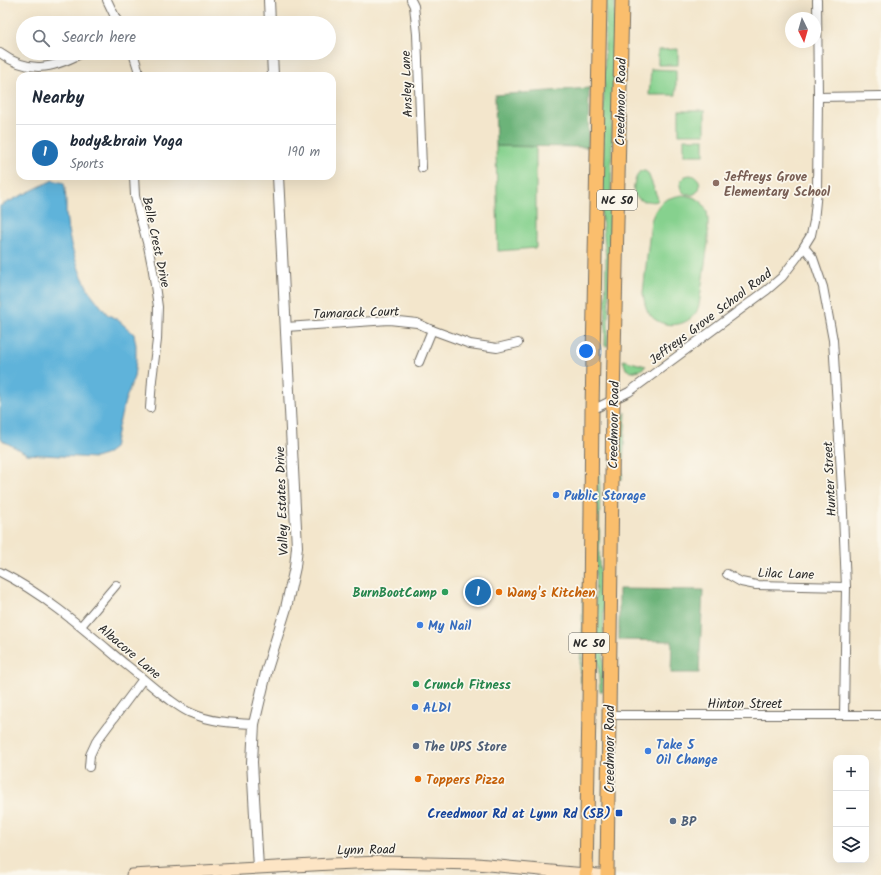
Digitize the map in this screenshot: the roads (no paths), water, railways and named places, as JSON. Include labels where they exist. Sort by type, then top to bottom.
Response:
[{"type":"main road","name":"Creedmoor Road","points":[[586,875],[592,410],[600,0]]},
{"type":"main road","name":"Creedmoor Road","points":[[607,875],[613,400],[622,0]]},
{"type":"main road","name":"Lynn Road","points":[[132,875],[176,874],[331,864],[438,862],[599,875]]},
{"type":"street","points":[[107,0],[115,16]]},
{"type":"street","points":[[269,0],[270,16]]},
{"type":"street","name":"Ansley Lane","points":[[411,0],[414,6],[417,34],[422,168]]},
{"type":"street","name":"Jeffreys Grove School Road","points":[[592,410],[629,392],[767,290],[792,266],[811,235],[817,191],[817,0]]},
{"type":"street","points":[[0,53],[15,62],[26,66],[48,66],[67,60]]},
{"type":"street","points":[[135,60],[138,72]]},
{"type":"street","points":[[272,60],[273,72]]},
{"type":"street","points":[[818,97],[881,96]]},
{"type":"street","name":"Belle Crest Drive","points":[[134,180],[138,209],[154,271],[158,307],[157,340],[150,408]]},
{"type":"street","name":"Valley Estates Drive","points":[[258,868],[252,762],[254,724],[267,669],[285,610],[295,567],[297,547],[278,180]]},
{"type":"street","name":"Hunter Street","points":[[804,247],[813,258],[823,287],[833,340],[846,587],[844,715]]},
{"type":"street","name":"Tamarack Court","points":[[286,327],[389,320],[417,323],[470,344],[497,348],[518,343]]},
{"type":"street","points":[[419,362],[432,330]]},
{"type":"street","name":"Albacore Lane","points":[[0,572],[29,588],[81,626],[143,679],[176,704],[191,713],[225,722],[254,724]]},
{"type":"street","name":"Lilac Lane","points":[[727,574],[741,582],[756,585],[846,587]]},
{"type":"street","points":[[81,626],[116,584]]},
{"type":"street","points":[[89,767],[90,755],[96,742],[143,679]]},
{"type":"street","name":"Hinton Street","points":[[609,715],[881,715]]},
{"type":"water","points":[[53,180],[64,183],[66,214],[71,245],[80,272],[89,291],[107,314],[118,320],[134,334],[136,345],[134,377],[125,401],[114,448],[105,455],[95,458],[27,454],[0,438],[0,206]]},
{"type":"place","name":"Jeffreys Grove Elementary School","points":[[716,183]]},
{"type":"place","name":"Public Storage","points":[[556,495]]},
{"type":"place","name":"BurnBootCamp","points":[[445,592]]},
{"type":"place","name":"body&brain Yoga","points":[[478,592]]},
{"type":"place","name":"Wang's Kitchen","points":[[499,592]]},
{"type":"place","name":"My Nail","points":[[420,625]]},
{"type":"place","name":"Crunch Fitness","points":[[416,684]]},
{"type":"place","name":"ALDI","points":[[415,707]]},
{"type":"place","name":"The UPS Store","points":[[416,746]]},
{"type":"place","name":"Take 5 Oil Change","points":[[648,751]]},
{"type":"place","name":"Toppers Pizza","points":[[418,779]]},
{"type":"place","name":"Creedmoor Rd at Lynn Rd (SB)","points":[[619,813]]},
{"type":"place","name":"BP","points":[[673,821]]}]
